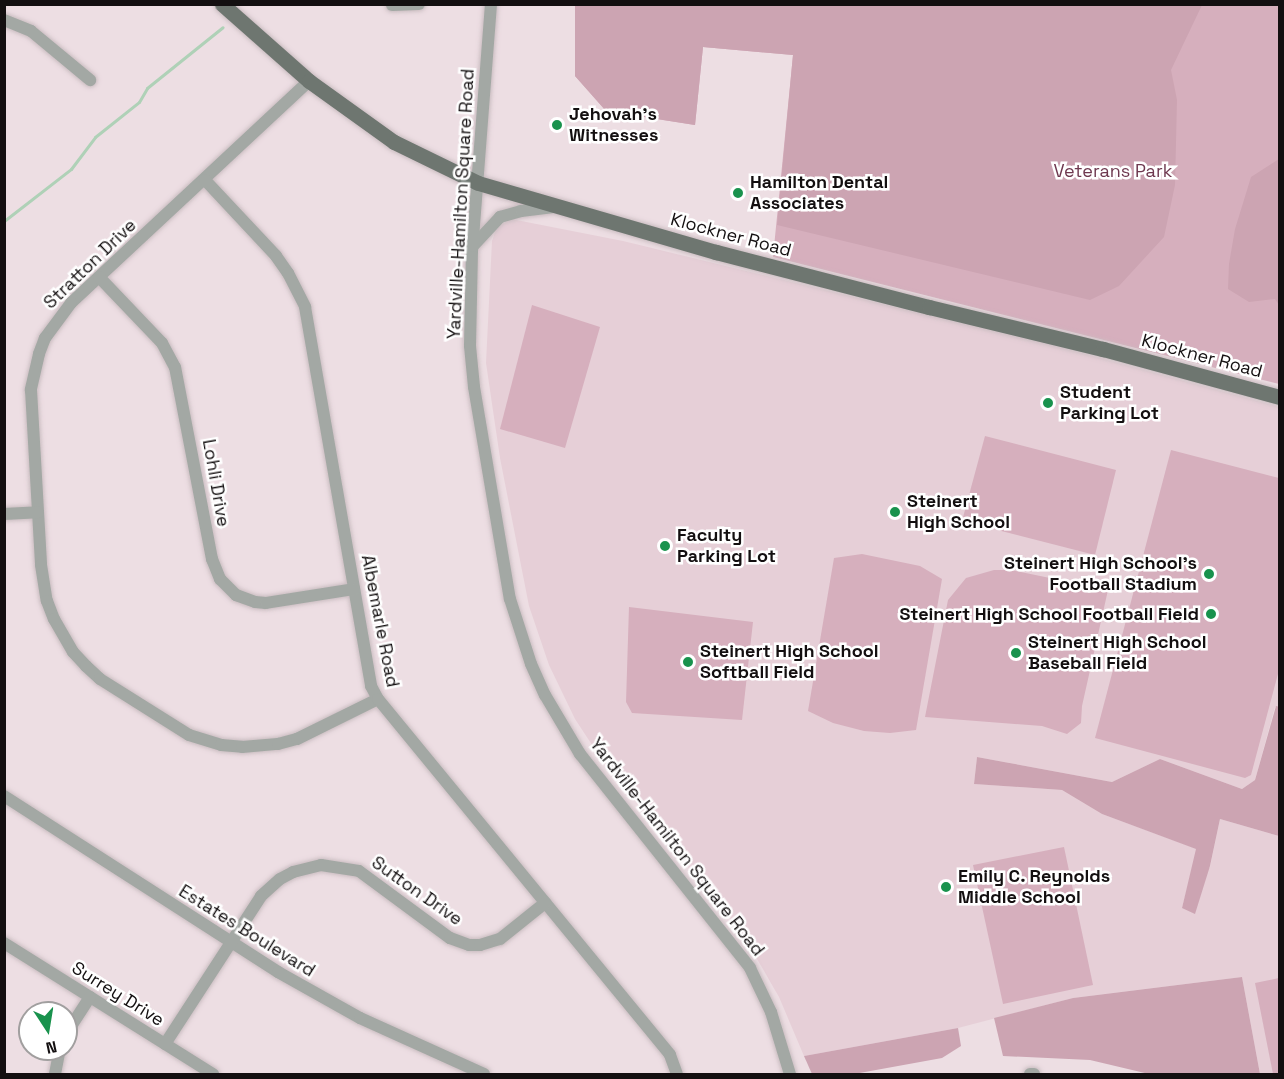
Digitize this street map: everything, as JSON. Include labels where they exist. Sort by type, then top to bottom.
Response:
[{"type":"main road","name":"Klockner Road","points":[[222,4],[309,81],[407,151],[478,183],[727,255],[1103,349],[1280,397]]},
{"type":"street","points":[[392,5],[419,4]]},
{"type":"street","name":"Yardville-Hamilton Square Road","points":[[491,4],[473,246],[470,346],[472,379],[502,566],[513,610],[531,664],[561,725],[579,754],[750,968],[771,1012],[790,1074]]},
{"type":"street","points":[[4,20],[31,31],[90,80]]},
{"type":"street","name":"Stratton Drive","points":[[309,81],[55,321],[42,346],[31,390],[43,582],[47,601],[62,636],[73,652],[100,679],[179,730],[221,745],[242,747],[278,744],[297,739],[378,699]]},
{"type":"street","name":"Albemarle Road","points":[[205,180],[276,256],[288,273],[304,307],[371,686],[378,699],[670,1055],[677,1074]]},
{"type":"street","points":[[473,246],[500,217],[521,211],[559,207]]},
{"type":"street","name":"Lohli Drive","points":[[99,277],[162,343],[175,367],[212,559],[220,579],[236,595],[255,602],[266,603],[354,589]]},
{"type":"street","points":[[4,514],[38,512]]},
{"type":"street","name":"Estates Boulevard","points":[[4,796],[231,943],[360,1018],[484,1074]]},
{"type":"street","name":"Sutton Drive","points":[[165,1044],[270,887],[293,872],[321,865],[347,867],[365,874],[450,938],[469,945],[480,945],[500,939],[545,903]]},
{"type":"street","name":"Surrey Drive","points":[[4,943],[213,1074]]},
{"type":"street","points":[[78,1016],[90,997]]},
{"type":"shaded area","name":"Steinert High School","points":[[511,219],[623,241],[1063,348],[1279,407],[1279,707],[1275,707],[1255,780],[1242,789],[1160,759],[1112,782],[977,757],[974,784],[1062,790],[1102,814],[1197,849],[1182,908],[1210,867],[1220,819],[1279,836],[1279,1074],[1260,1074],[1242,977],[1073,998],[958,1028],[804,1056],[779,997],[745,938],[602,760],[575,719],[549,665],[529,606],[500,458],[486,363],[492,241],[497,227]]},
{"type":"green space","name":"Veterans Park","points":[[575,5],[1279,5],[1279,384],[773,257],[793,55],[703,47],[695,125],[606,111],[575,76]]},
{"type":"green space","name":"Veterans Park","points":[[575,5],[1202,5],[1171,70],[1177,100],[1175,185],[1164,237],[1119,286],[1090,300],[777,225],[793,55],[703,47],[695,125],[606,111],[575,76]]},
{"type":"green space","points":[[1279,159],[1279,305],[1275,299],[1249,302],[1228,289],[1229,264],[1235,229],[1251,177]]},
{"type":"green space","points":[[532,305],[600,327],[565,448],[500,429]]},
{"type":"green space","points":[[985,436],[1116,470],[1095,555],[962,521]]},
{"type":"green space","name":"Steinert High School's Football Stadium","points":[[1171,450],[1279,478],[1279,670],[1251,775],[1245,778],[1095,738]]},
{"type":"green space","points":[[862,554],[920,566],[942,579],[916,730],[890,733],[864,731],[833,723],[808,711],[834,558]]},
{"type":"green space","name":"Steinert High School Baseball Field","points":[[994,570],[1011,570],[1108,590],[1082,706],[1081,723],[1067,734],[1042,726],[925,717],[948,600],[966,578]]},
{"type":"green space","name":"Steinert High School Softball Field","points":[[629,607],[753,622],[742,720],[632,713],[626,702]]},
{"type":"green space","points":[[1276,706],[1280,707],[1279,836],[1220,819],[1210,866],[1195,914],[1182,908],[1196,849],[1102,814],[1062,790],[974,784],[977,757],[1112,782],[1160,759],[1242,789],[1255,780]]},
{"type":"green space","points":[[1064,847],[1093,985],[1003,1004],[973,865]]},
{"type":"green space","points":[[1242,977],[1260,1074],[1149,1074],[1090,1060],[1003,1056],[994,1018],[1073,998]]},
{"type":"green space","points":[[1279,978],[1279,1074],[1273,1074],[1255,983]]},
{"type":"green space","points":[[958,1028],[961,1046],[942,1058],[854,1074],[812,1074],[804,1056]]},
{"type":"waterway","points":[[4,221],[71,169],[95,137],[139,102],[147,88],[223,27]]},
{"type":"place","name":"Jehovah's Witnesses","points":[[557,125]]},
{"type":"place","name":"Hamilton Dental Associates","points":[[738,193]]},
{"type":"place","name":"Student Parking Lot","points":[[1048,403]]},
{"type":"place","name":"Steinert High School","points":[[895,512]]},
{"type":"place","name":"Faculty Parking Lot","points":[[665,546]]},
{"type":"place","name":"Steinert High School's Football Stadium","points":[[1209,574]]},
{"type":"place","name":"Steinert High School Football Field","points":[[1211,614]]},
{"type":"place","name":"Steinert High School Baseball Field","points":[[1016,653]]},
{"type":"place","name":"Steinert High School Softball Field","points":[[688,662]]},
{"type":"place","name":"Emily C. Reynolds Middle School","points":[[946,887]]}]
